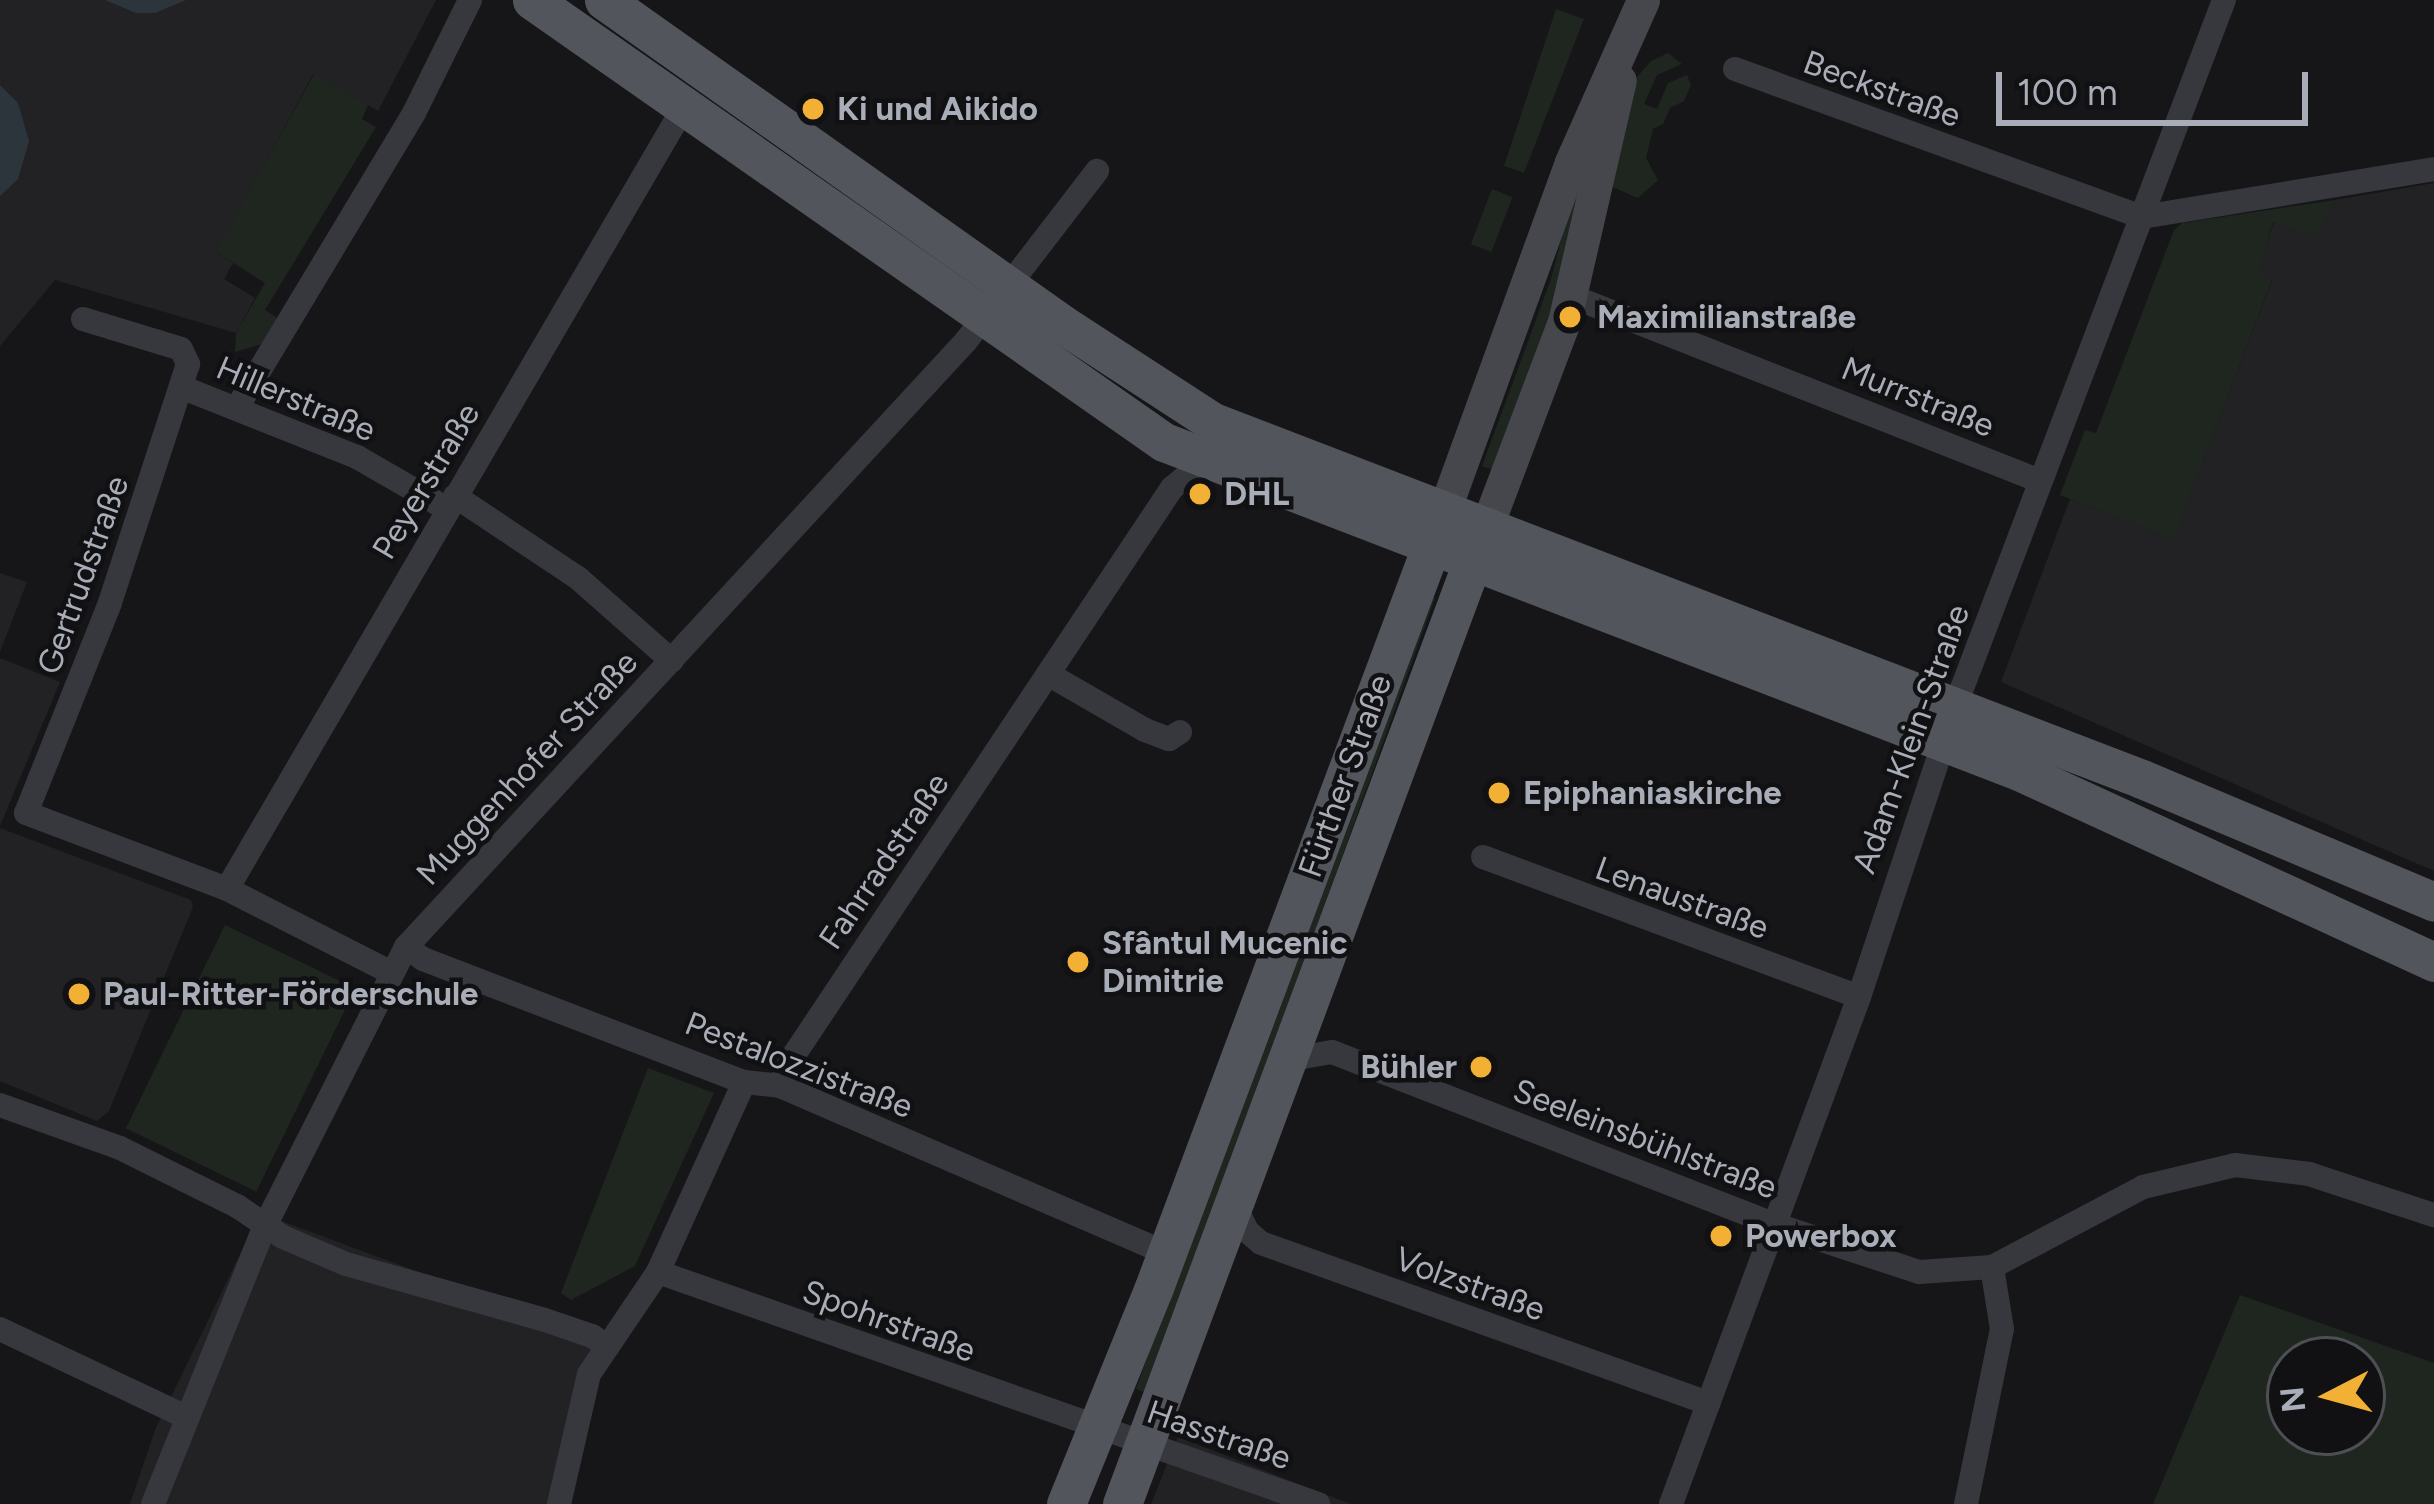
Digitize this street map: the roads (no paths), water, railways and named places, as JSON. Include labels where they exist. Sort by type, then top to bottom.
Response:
[{"type":"main road","points":[[532,0],[684,107],[998,303],[1197,414],[1437,530]]},
{"type":"main road","points":[[604,0],[998,303],[1135,425],[1206,460],[1437,530],[1948,725],[2434,902]]},
{"type":"main road","name":"Fürther Straße","points":[[1066,1504],[1166,1253],[1571,162],[1643,0]]},
{"type":"main road","name":"Fürther Straße","points":[[1122,1504],[1571,296],[1624,49]]},
{"type":"main road","points":[[1948,725],[2125,817],[2434,962]]},
{"type":"street","points":[[238,406],[414,113],[470,0]]},
{"type":"street","name":"Adam-Klein-Straße","points":[[1671,1504],[1859,998],[1948,725],[2224,0]]},
{"type":"street","name":"Beckstraße","points":[[1735,70],[2142,218]]},
{"type":"street","name":"Peyerstraße","points":[[227,889],[684,107]]},
{"type":"street","points":[[2142,218],[2434,169]]},
{"type":"street","name":"Muggenhofer Straße","points":[[153,1504],[184,1416],[265,1226],[406,947],[998,303],[1097,171]]},
{"type":"street","name":"Murrstraße","points":[[1571,296],[2040,481]]},
{"type":"street","name":"Hillerstraße","points":[[83,319],[188,355]]},
{"type":"street","name":"Gertrudstraße","points":[[188,355],[110,603],[26,813],[227,889]]},
{"type":"street","name":"Hillerstraße","points":[[181,387],[238,406],[451,502],[578,578],[672,661]]},
{"type":"street","name":"Fahrradstraße","points":[[779,1086],[801,1044],[1166,497],[1206,460]]},
{"type":"street","points":[[1048,674],[1144,730],[1168,739],[1180,733]]},
{"type":"street","name":"Lenaustraße","points":[[1483,857],[1859,998]]},
{"type":"street","points":[[227,889],[391,971]]},
{"type":"street","name":"Pestalozzistraße","points":[[406,947],[423,959],[744,1082],[779,1086],[1166,1253]]},
{"type":"street","name":"Seeleinsbühlstraße","points":[[1281,1068],[1303,1057],[1333,1052],[1776,1225],[1919,1272],[1992,1267]]},
{"type":"street","points":[[559,1504],[589,1374],[658,1273],[744,1082]]},
{"type":"street","points":[[0,1105],[120,1148],[346,1264],[542,1319],[592,1336],[608,1347]]},
{"type":"street","points":[[1966,1504],[2002,1329],[1992,1267],[2143,1187],[2209,1168],[2278,1167],[2434,1215]]},
{"type":"street","name":"Volzstraße","points":[[1232,1200],[1247,1231],[1261,1243],[1708,1403]]},
{"type":"street","name":"Spohrstraße","points":[[658,1273],[1098,1428]]},
{"type":"street","points":[[0,1329],[184,1416]]},
{"type":"street","name":"Hasstraße","points":[[1098,1428],[1318,1504]]},
{"type":"place","name":"Ki und Aikido","points":[[813,109]]},
{"type":"place","name":"Maximilianstraße","points":[[1570,317]]},
{"type":"place","name":"DHL","points":[[1200,494]]},
{"type":"place","name":"Epiphaniaskirche","points":[[1499,793]]},
{"type":"place","name":"Sfântul Mucenic Dimitrie","points":[[1078,962]]},
{"type":"place","name":"Paul-Ritter-Förderschule","points":[[79,994]]},
{"type":"place","name":"Bühler","points":[[1481,1067]]},
{"type":"place","name":"Powerbox","points":[[1721,1236]]}]
